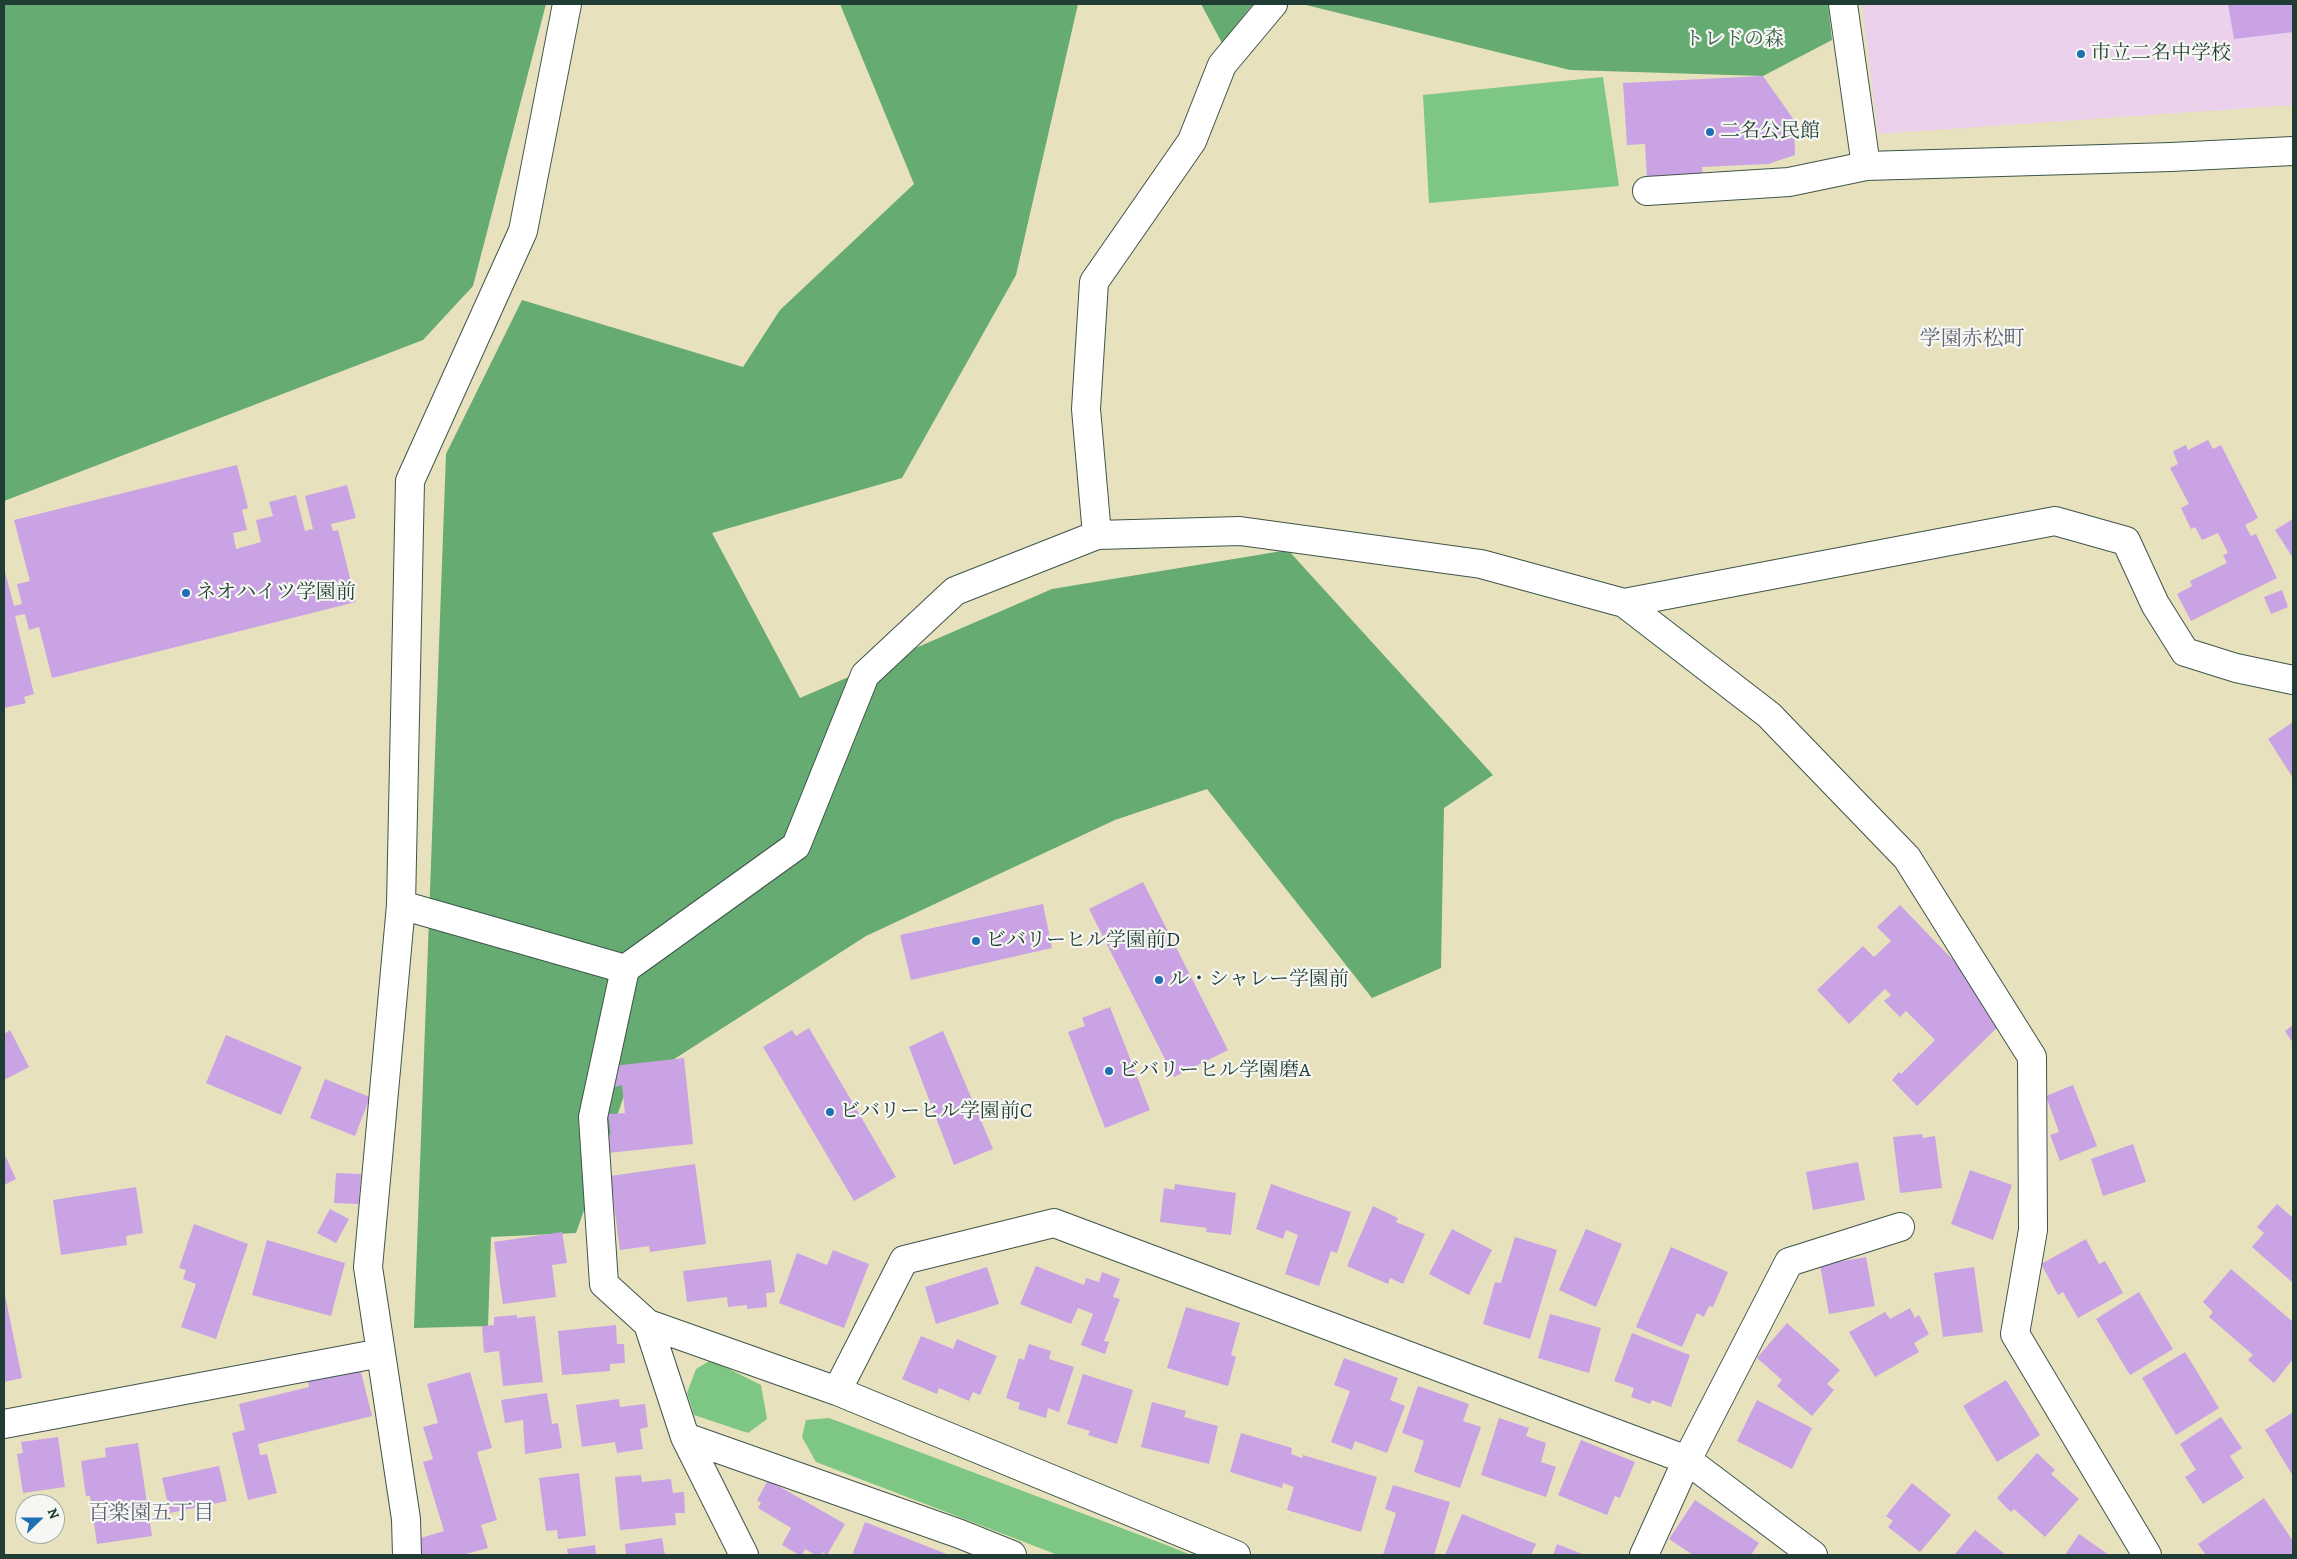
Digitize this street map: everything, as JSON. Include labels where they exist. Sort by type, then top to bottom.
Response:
[{"type":"street","points":[[408,1555],[406,1519],[368,1267],[401,905],[410,482],[523,231],[567,4]]},
{"type":"street","points":[[1097,535],[1086,409],[1094,282],[1192,141],[1222,65],[1273,4]]},
{"type":"street","points":[[1842,4],[1866,166]]},
{"type":"street","points":[[1647,191],[1789,182],[1866,166],[2170,157],[2293,151]]},
{"type":"street","points":[[1624,603],[2055,521],[2126,541],[2154,604],[2185,652],[2236,668],[2293,680]]},
{"type":"street","points":[[1236,1555],[837,1391],[648,1324],[604,1284],[593,1117],[625,969],[796,846],[865,675],[955,591],[1097,535],[1240,531],[1481,564],[1624,603],[1769,715],[1907,858],[2032,1057],[2033,1230],[2015,1334],[2147,1555]]},
{"type":"street","points":[[401,905],[625,969]]},
{"type":"street","points":[[837,1391],[904,1260],[1054,1223],[1687,1460],[1813,1555]]},
{"type":"street","points":[[1644,1555],[1687,1460],[1789,1262],[1900,1227]]},
{"type":"street","points":[[648,1324],[685,1437],[744,1555]]},
{"type":"street","points":[[4,1424],[381,1353]]},
{"type":"street","points":[[685,1437],[951,1531],[1012,1555]]},
{"type":"shaded area","name":"市立二名中学校","points":[[1862,4],[2293,4],[2293,105],[1878,134]]},
{"type":"green space","points":[[4,4],[546,4],[473,286],[423,340],[4,501]]},
{"type":"green space","points":[[840,4],[1078,4],[1016,275],[902,478],[712,533],[800,698],[1052,589],[1288,550],[1493,775],[1444,808],[1441,968],[1372,998],[1207,789],[1115,820],[866,936],[626,1090],[576,1233],[491,1237],[488,1326],[414,1328],[446,454],[522,300],[743,367],[780,310],[914,184]]},
{"type":"green space","points":[[1201,4],[1253,4],[1222,43]]},
{"type":"green space","name":"トレドの森","points":[[1302,4],[1828,4],[1832,40],[1763,76],[1570,70]]},
{"type":"green space","points":[[1603,77],[1619,186],[1429,203],[1423,95]]},
{"type":"green space","points":[[711,1360],[761,1385],[767,1419],[748,1433],[694,1415],[687,1393],[696,1369]]},
{"type":"green space","points":[[829,1418],[1191,1555],[1058,1555],[816,1462],[802,1437],[806,1420]]},
{"type":"building","points":[[2228,4],[2293,4],[2293,32],[2234,39]]},
{"type":"building","name":"二名公民館","points":[[1763,76],[1794,120],[1795,155],[1768,164],[1702,167],[1703,177],[1647,180],[1645,144],[1627,145],[1623,83]]},
{"type":"building","points":[[2208,440],[2213,449],[2221,445],[2258,518],[2245,525],[2251,536],[2256,534],[2277,578],[2191,621],[2177,594],[2192,586],[2190,581],[2227,563],[2223,555],[2228,553],[2218,533],[2202,540],[2195,527],[2191,529],[2181,508],[2189,504],[2170,468],[2178,464],[2173,451],[2186,445],[2188,450]]},
{"type":"building","name":"ネオハイツ学園前","points":[[237,465],[248,508],[242,510],[247,530],[233,533],[236,549],[261,542],[256,520],[273,516],[269,502],[296,495],[305,531],[313,529],[305,496],[347,485],[356,518],[331,524],[333,531],[338,530],[356,602],[52,678],[39,627],[29,630],[25,614],[15,616],[34,694],[24,697],[26,703],[4,708],[4,568],[14,606],[22,604],[17,584],[30,581],[14,520]]},
{"type":"building","points":[[2293,519],[2293,558],[2275,530]]},
{"type":"building","points":[[2282,590],[2288,607],[2271,614],[2264,597]]},
{"type":"building","points":[[2293,722],[2293,778],[2268,739]]},
{"type":"building","name":"ル・シャレー学園前","points":[[1143,882],[1228,1050],[1174,1077],[1089,909]]},
{"type":"building","name":"ビバリーヒル学園前D","points":[[1043,904],[1052,948],[911,980],[900,935]]},
{"type":"building","points":[[1900,905],[1952,959],[1956,956],[2007,1018],[1917,1106],[1892,1080],[1899,1072],[1901,1074],[1935,1040],[1906,1011],[1900,1017],[1884,1001],[1891,995],[1885,989],[1849,1024],[1817,990],[1863,946],[1874,957],[1891,941],[1877,927]]},
{"type":"building","name":"ビバリーヒル学園磨A","points":[[1110,1007],[1150,1110],[1105,1128],[1068,1032],[1085,1026],[1082,1018]]},
{"type":"building","points":[[2293,1025],[2293,1043],[2285,1031]]},
{"type":"building","name":"ビバリーヒル学園前C","points":[[809,1028],[896,1177],[854,1201],[763,1047],[792,1030],[796,1036]]},
{"type":"building","points":[[10,1030],[29,1067],[4,1080],[4,1034]]},
{"type":"building","points":[[943,1031],[993,1149],[954,1165],[909,1047]]},
{"type":"building","points":[[226,1035],[302,1067],[281,1115],[206,1083]]},
{"type":"building","points":[[684,1058],[693,1144],[608,1153],[606,1136],[611,1135],[608,1114],[625,1113],[622,1085],[615,1087],[613,1066]]},
{"type":"building","points":[[325,1079],[370,1097],[355,1136],[310,1118]]},
{"type":"building","points":[[2073,1085],[2097,1146],[2060,1161],[2050,1135],[2059,1132],[2046,1096]]},
{"type":"building","points":[[1922,1134],[1923,1138],[1935,1136],[1942,1188],[1900,1193],[1893,1137]]},
{"type":"building","points":[[2133,1144],[2146,1182],[2103,1196],[2091,1159]]},
{"type":"building","points":[[4,1153],[16,1179],[4,1185]]},
{"type":"building","points":[[1858,1162],[1865,1200],[1813,1210],[1806,1172]]},
{"type":"building","points":[[695,1164],[706,1244],[650,1252],[649,1246],[620,1250],[610,1176]]},
{"type":"building","points":[[1970,1170],[2012,1185],[1993,1240],[1951,1224]]},
{"type":"building","points":[[336,1173],[361,1174],[359,1204],[334,1203]]},
{"type":"building","points":[[1175,1184],[1236,1193],[1231,1235],[1206,1232],[1207,1228],[1160,1222],[1164,1188],[1174,1190]]},
{"type":"building","points":[[1271,1184],[1351,1212],[1337,1253],[1331,1251],[1319,1286],[1285,1274],[1298,1235],[1286,1230],[1283,1239],[1256,1229]]},
{"type":"building","points":[[136,1187],[143,1233],[126,1236],[127,1245],[61,1255],[53,1200]]},
{"type":"building","points":[[2277,1204],[2293,1218],[2293,1283],[2252,1247],[2264,1233],[2257,1227]]},
{"type":"building","points":[[1373,1206],[1398,1218],[1396,1222],[1425,1234],[1403,1284],[1390,1278],[1388,1284],[1347,1266]]},
{"type":"building","points":[[330,1209],[349,1219],[336,1243],[317,1233]]},
{"type":"building","points":[[194,1224],[248,1244],[216,1339],[181,1327],[196,1284],[183,1279],[186,1270],[179,1268]]},
{"type":"building","points":[[1452,1229],[1492,1250],[1469,1295],[1429,1274]]},
{"type":"building","points":[[1586,1229],[1622,1244],[1596,1307],[1559,1290]]},
{"type":"building","points":[[562,1232],[567,1263],[552,1265],[556,1297],[503,1304],[494,1242]]},
{"type":"building","points":[[1515,1237],[1557,1250],[1530,1339],[1483,1324],[1495,1282],[1501,1283]]},
{"type":"building","points":[[2086,1239],[2099,1264],[2105,1261],[2123,1293],[2078,1318],[2063,1292],[2058,1295],[2041,1264]]},
{"type":"building","points":[[267,1240],[345,1263],[331,1316],[252,1295]]},
{"type":"building","points":[[1671,1247],[1728,1272],[1713,1307],[1709,1306],[1704,1317],[1697,1313],[1682,1347],[1636,1327]]},
{"type":"building","points":[[833,1250],[869,1264],[844,1328],[779,1303],[797,1253],[827,1265]]},
{"type":"building","points":[[1866,1257],[1875,1306],[1829,1314],[1820,1265]]},
{"type":"building","points":[[771,1260],[775,1292],[766,1293],[767,1307],[747,1309],[747,1305],[728,1307],[727,1297],[687,1302],[683,1271]]},
{"type":"building","points":[[1036,1266],[1084,1285],[1086,1278],[1099,1282],[1102,1272],[1120,1279],[1113,1297],[1120,1299],[1104,1341],[1109,1342],[1105,1354],[1081,1345],[1093,1314],[1078,1308],[1071,1324],[1020,1304]]},
{"type":"building","points":[[987,1267],[999,1304],[936,1324],[925,1287]]},
{"type":"building","points":[[1974,1267],[1983,1332],[1943,1337],[1934,1273]]},
{"type":"building","points":[[2231,1269],[2293,1322],[2293,1359],[2274,1383],[2248,1360],[2253,1355],[2209,1317],[2213,1312],[2203,1302]]},
{"type":"building","points":[[2139,1292],[2173,1349],[2130,1375],[2096,1319]]},
{"type":"building","points":[[4,1296],[22,1378],[4,1382]]},
{"type":"building","points":[[1186,1307],[1240,1323],[1231,1355],[1236,1357],[1228,1386],[1167,1368]]},
{"type":"building","points":[[1910,1308],[1915,1318],[1919,1315],[1929,1334],[1914,1343],[1919,1352],[1875,1377],[1849,1332],[1885,1312],[1890,1319]]},
{"type":"building","points":[[1550,1314],[1601,1328],[1589,1373],[1538,1358]]},
{"type":"building","points":[[517,1315],[517,1318],[535,1316],[543,1382],[503,1386],[499,1351],[484,1353],[482,1326],[494,1325],[494,1317]]},
{"type":"building","points":[[1787,1323],[1840,1370],[1827,1384],[1834,1390],[1812,1416],[1777,1386],[1782,1380],[1757,1358]]},
{"type":"building","points":[[616,1325],[617,1344],[624,1344],[625,1363],[610,1364],[610,1371],[562,1375],[558,1331]]},
{"type":"building","points":[[1632,1333],[1690,1355],[1671,1407],[1652,1400],[1650,1404],[1631,1397],[1634,1388],[1614,1381]]},
{"type":"building","points":[[921,1336],[953,1349],[957,1339],[997,1356],[980,1395],[973,1392],[969,1401],[939,1388],[937,1394],[902,1379]]},
{"type":"building","points":[[1029,1344],[1051,1351],[1049,1359],[1074,1367],[1059,1412],[1048,1408],[1046,1418],[1018,1409],[1020,1403],[1006,1398],[1019,1358],[1024,1360]]},
{"type":"building","points":[[2185,1352],[2219,1408],[2176,1435],[2142,1378]]},
{"type":"building","points":[[1344,1358],[1398,1378],[1390,1400],[1405,1406],[1387,1453],[1355,1441],[1352,1450],[1331,1442],[1350,1391],[1334,1385]]},
{"type":"building","points":[[360,1368],[372,1416],[258,1444],[260,1455],[267,1454],[277,1493],[248,1500],[232,1433],[245,1430],[239,1404],[309,1387],[308,1381]]},
{"type":"building","points":[[470,1372],[492,1448],[477,1452],[497,1520],[481,1525],[488,1548],[462,1555],[419,1555],[414,1540],[444,1531],[423,1462],[433,1459],[423,1427],[438,1423],[427,1384]]},
{"type":"building","points":[[1083,1374],[1133,1390],[1117,1444],[1088,1435],[1090,1431],[1067,1424]]},
{"type":"building","points":[[2006,1380],[2040,1435],[1997,1462],[1963,1406]]},
{"type":"building","points":[[1418,1386],[1469,1404],[1463,1421],[1481,1427],[1460,1488],[1414,1472],[1424,1441],[1402,1433]]},
{"type":"building","points":[[547,1393],[552,1424],[558,1423],[562,1448],[525,1454],[523,1420],[505,1423],[501,1400]]},
{"type":"building","points":[[619,1399],[620,1407],[645,1404],[648,1427],[640,1429],[643,1449],[617,1453],[615,1442],[582,1447],[576,1405]]},
{"type":"building","points":[[1757,1400],[1812,1428],[1792,1469],[1737,1441]]},
{"type":"building","points":[[1152,1402],[1186,1411],[1184,1417],[1218,1426],[1209,1464],[1141,1447]]},
{"type":"building","points":[[2293,1412],[2293,1476],[2265,1430]]},
{"type":"building","points":[[2221,1417],[2242,1448],[2230,1456],[2244,1478],[2203,1504],[2185,1477],[2196,1470],[2180,1444]]},
{"type":"building","points":[[1499,1418],[1529,1428],[1526,1436],[1546,1443],[1541,1462],[1556,1467],[1546,1497],[1481,1475]]},
{"type":"building","points":[[1241,1433],[1292,1448],[1291,1454],[1302,1458],[1303,1455],[1377,1477],[1361,1532],[1287,1510],[1294,1487],[1283,1483],[1282,1488],[1230,1472]]},
{"type":"building","points":[[58,1437],[65,1487],[23,1493],[17,1454],[23,1453],[21,1442]]},
{"type":"building","points":[[1581,1440],[1635,1462],[1620,1498],[1615,1496],[1607,1515],[1558,1495]]},
{"type":"building","points":[[138,1443],[152,1536],[97,1544],[90,1496],[86,1496],[81,1461],[106,1457],[105,1448]]},
{"type":"building","points":[[2037,1453],[2055,1470],[2051,1474],[2079,1499],[2045,1537],[2014,1509],[2011,1512],[1997,1498]]},
{"type":"building","points":[[219,1466],[227,1501],[170,1513],[162,1478]]},
{"type":"building","points":[[579,1473],[586,1536],[558,1539],[557,1530],[546,1531],[539,1478]]},
{"type":"building","points":[[641,1475],[642,1482],[671,1479],[673,1493],[684,1492],[685,1513],[675,1513],[676,1525],[620,1530],[615,1477]]},
{"type":"building","points":[[768,1480],[845,1524],[827,1555],[822,1552],[821,1555],[815,1555],[805,1549],[802,1555],[799,1555],[782,1545],[791,1528],[758,1508],[761,1503],[757,1500]]},
{"type":"building","points":[[1912,1483],[1951,1515],[1920,1552],[1888,1527],[1893,1521],[1886,1516]]},
{"type":"building","points":[[1393,1485],[1450,1502],[1434,1555],[1383,1555],[1396,1513],[1385,1509]]},
{"type":"building","points":[[2264,1498],[2293,1541],[2293,1555],[2206,1555],[2198,1544]]},
{"type":"building","points":[[1695,1500],[1759,1543],[1751,1555],[1693,1555],[1669,1539]]},
{"type":"building","points":[[1462,1514],[1536,1544],[1531,1555],[1445,1555]]},
{"type":"building","points":[[865,1522],[949,1555],[852,1555]]},
{"type":"building","points":[[1975,1530],[2006,1555],[1954,1555]]},
{"type":"building","points":[[2079,1534],[2109,1555],[2065,1555]]},
{"type":"building","points":[[662,1538],[665,1555],[626,1555],[625,1544]]},
{"type":"building","points":[[1557,1544],[1585,1555],[1553,1555]]},
{"type":"building","points":[[595,1545],[596,1555],[568,1555],[567,1549]]},
{"type":"place","name":"市立二名中学校","points":[[2081,54]]},
{"type":"place","name":"二名公民館","points":[[1710,132]]},
{"type":"place","name":"ネオハイツ学園前","points":[[186,593]]},
{"type":"place","name":"ビバリーヒル学園前D","points":[[976,941]]},
{"type":"place","name":"ル・シャレー学園前","points":[[1159,980]]},
{"type":"place","name":"ビバリーヒル学園磨A","points":[[1109,1071]]},
{"type":"place","name":"ビバリーヒル学園前C","points":[[830,1112]]},
{"type":"district","name":"学園赤松町","points":[[1972,340]]},
{"type":"district","name":"百楽園五丁目","points":[[151,1514]]}]
